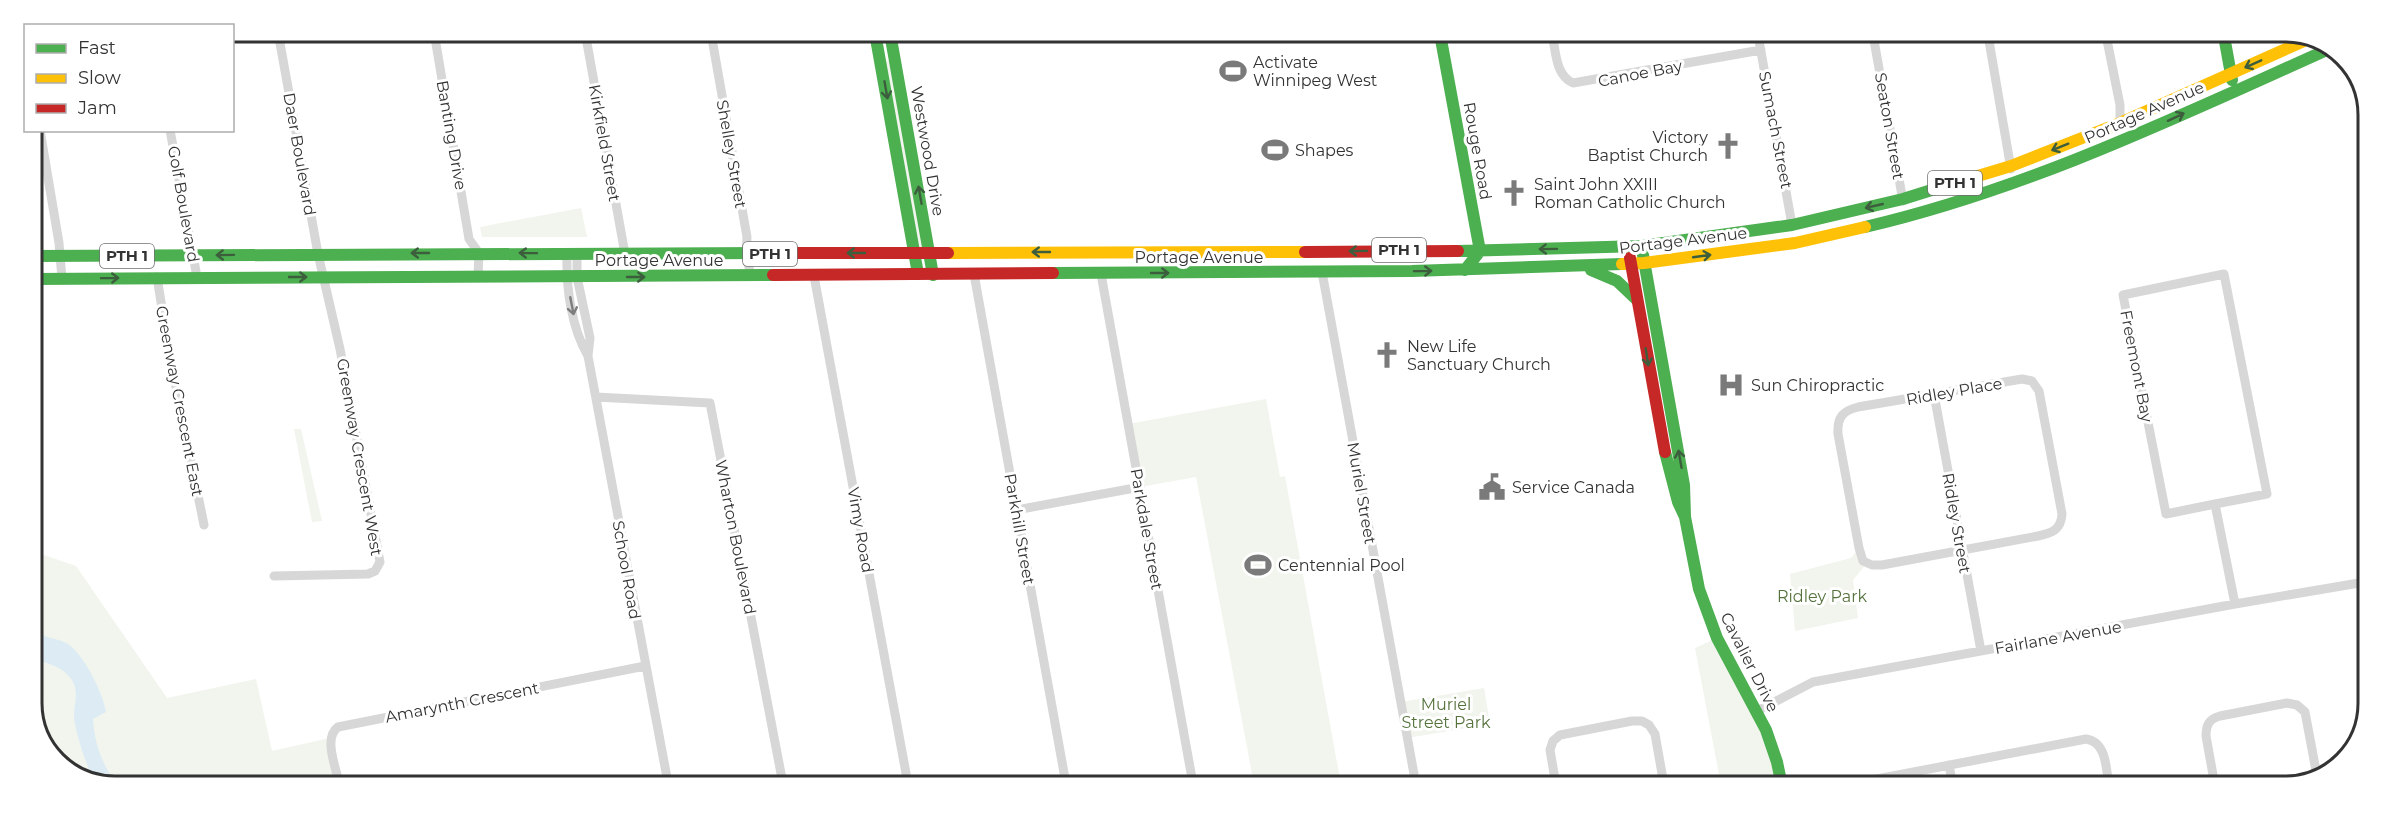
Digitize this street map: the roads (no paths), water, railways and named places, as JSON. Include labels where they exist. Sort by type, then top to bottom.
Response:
[{"type":"main road","name":"Westwood Drive","points":[[877,42],[918,274]]},
{"type":"main road","name":"Westwood Drive","points":[[892,42],[933,275]]},
{"type":"main road","name":"Rouge Road","points":[[1441,42],[1480,250]]},
{"type":"main road","points":[[2225,42],[2234,90]]},
{"type":"main road","name":"Portage Avenue","points":[[42,256],[1504,250],[1642,246],[1792,225],[1902,199],[2011,166],[2120,123],[2299,43]]},
{"type":"main road","name":"Portage Avenue","points":[[42,279],[1322,272],[1480,270],[1638,264],[1795,243],[1906,217],[2014,184],[2123,141],[2322,52]]},
{"type":"main road","name":"Cavalier Drive","points":[[1642,246],[1638,264],[1637,300],[1660,435],[1684,517],[1703,602],[1717,638],[1757,711],[1773,747],[1780,776]]},
{"type":"main road","name":"Cavalier Drive","points":[[1628,247],[1638,264],[1684,485],[1686,501],[1684,517]]},
{"type":"main road","points":[[1465,270],[1480,250]]},
{"type":"main road","points":[[1480,270],[1504,250]]},
{"type":"main road","points":[[1579,266],[1608,275],[1627,286],[1637,300]]},
{"type":"street","name":"Daer Boulevard","points":[[280,42],[324,277]]},
{"type":"street","name":"Banting Drive","points":[[436,42],[469,239],[465,253],[471,276]]},
{"type":"street","name":"Kirkfield Street","points":[[587,42],[625,254]]},
{"type":"street","name":"Shelley Street","points":[[713,42],[747,237],[746,254],[751,276]]},
{"type":"street","name":"Canoe Bay","points":[[1554,42],[1561,74],[1566,80],[1578,84],[1761,50]]},
{"type":"street","name":"Sumach Street","points":[[1759,42],[1792,225]]},
{"type":"street","name":"Seaton Street","points":[[1874,42],[1906,217]]},
{"type":"street","points":[[1989,42],[2014,184]]},
{"type":"street","points":[[2107,42],[2120,105],[2123,141]]},
{"type":"street","name":"Golf Boulevard","points":[[170,132],[197,277]]},
{"type":"street","points":[[42,142],[62,279]]},
{"type":"street","name":"Banting Drive","points":[[469,239],[479,253]]},
{"type":"street","points":[[471,276],[479,253]]},
{"type":"street","name":"School Road","points":[[572,254],[572,277],[579,340],[588,356],[667,776]]},
{"type":"street","name":"Muriel Street","points":[[1322,272],[1414,776]]},
{"type":"street","name":"Parkhill Street","points":[[974,274],[1065,776]]},
{"type":"street","name":"Parkdale Street","points":[[1101,274],[1192,776]]},
{"type":"street","name":"Freemont Bay","points":[[2224,274],[2267,494],[2215,504],[2166,514],[2123,295],[2224,274]]},
{"type":"street","name":"Vimy Road","points":[[814,276],[907,776]]},
{"type":"street","name":"Greenway Crescent East","points":[[158,277],[169,352],[204,525]]},
{"type":"street","name":"Greenway Crescent West","points":[[274,576],[368,574],[380,565],[340,349],[324,277]]},
{"type":"street","name":"Ridley Place","points":[[2022,379],[2032,381],[2039,391],[2062,514],[2059,527],[2054,531],[1962,550],[1876,565],[1863,561],[1838,434],[1840,416],[1851,409],[2022,379]]},
{"type":"street","name":"Ridley Street","points":[[1934,394],[1981,651]]},
{"type":"street","name":"Wharton Boulevard","points":[[596,397],[711,403],[782,776]]},
{"type":"street","points":[[1016,510],[1140,487]]},
{"type":"street","points":[[2215,504],[2235,604]]},
{"type":"street","name":"Fairlane Avenue","points":[[1757,711],[1813,682],[2358,583]]},
{"type":"street","name":"Amarynth Crescent","points":[[338,776],[330,738],[338,727],[645,666]]},
{"type":"street","points":[[2213,776],[2206,736],[2206,729],[2210,721],[2220,716],[2287,704],[2297,705],[2305,712],[2316,769]]},
{"type":"street","points":[[1554,776],[1550,750],[1556,738],[1569,733],[1638,720],[1653,729],[1662,776]]},
{"type":"street","points":[[1892,776],[2086,739],[2098,743],[2103,751],[2107,776]]},
{"type":"street","points":[[1949,765],[1951,776]]},
{"type":"place","name":"Activate Winnipeg West","points":[[1233,71]]},
{"type":"place","name":"Victory Baptist Church","points":[[1728,146]]},
{"type":"place","name":"Shapes","points":[[1275,150]]},
{"type":"place","name":"Saint John XXIII Roman Catholic Church","points":[[1514,193]]},
{"type":"place","name":"New Life Sanctuary Church","points":[[1387,355]]},
{"type":"place","name":"Sun Chiropractic","points":[[1731,385]]},
{"type":"place","name":"Service Canada","points":[[1492,487]]},
{"type":"place","name":"Centennial Pool","points":[[1258,565]]},
{"type":"park label","name":"Ridley Park","points":[[1822,596]]},
{"type":"park label","name":"Muriel Street Park","points":[[1446,713]]}]
